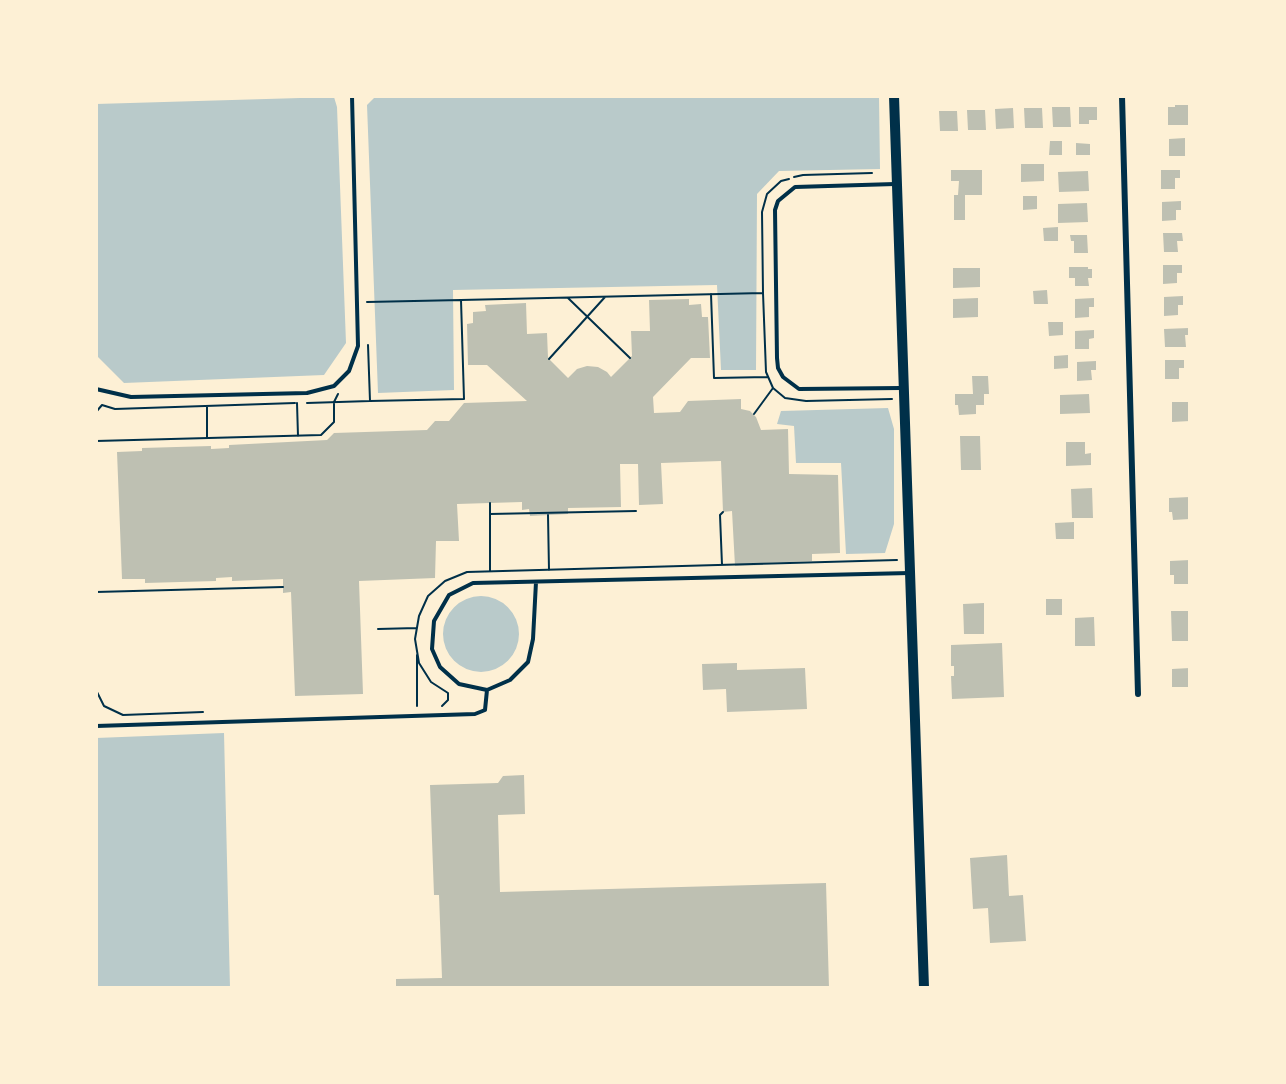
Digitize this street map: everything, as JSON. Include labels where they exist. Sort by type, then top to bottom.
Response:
[{"type":"street","points":[[894,96],[924,988]]},
{"type":"street","points":[[1122,96],[1138,694]]},
{"type":"lane","points":[[96,389],[131,397],[307,393],[334,386],[349,371],[358,346],[352,96]]},
{"type":"lane","points":[[896,184],[795,187],[778,201],[775,210],[777,358],[778,368],[783,377],[799,389],[905,393]]},
{"type":"lane","points":[[536,582],[533,639],[528,662],[510,680],[487,690],[459,684],[440,667],[432,649],[434,621],[449,595],[473,583],[910,573]]},
{"type":"lane","points":[[96,726],[475,714],[485,710],[487,690]]},
{"type":"path","points":[[872,173],[803,175],[781,181],[767,194],[762,212],[766,372],[773,388],[785,398],[806,401],[905,393]]},
{"type":"path","points":[[367,302],[763,293]]},
{"type":"path","points":[[711,294],[714,378],[768,377]]},
{"type":"path","points":[[549,359],[606,297]]},
{"type":"path","points":[[568,298],[630,358]]},
{"type":"path","points":[[96,412],[102,405],[116,409],[464,399],[461,300]]},
{"type":"path","points":[[368,338],[370,401]]},
{"type":"path","points":[[364,360],[368,349]]},
{"type":"path","points":[[96,441],[321,435],[334,422],[334,402],[338,393],[344,388]]},
{"type":"path","points":[[754,414],[773,388]]},
{"type":"path","points":[[297,403],[298,436]]},
{"type":"path","points":[[207,406],[207,438]]},
{"type":"path","points":[[490,503],[490,571]]},
{"type":"path","points":[[490,514],[636,511]]},
{"type":"path","points":[[722,565],[720,515],[723,512]]},
{"type":"path","points":[[548,515],[549,570]]},
{"type":"path","points":[[96,592],[283,587]]},
{"type":"path","points":[[378,629],[417,628]]},
{"type":"path","points":[[417,646],[417,706]]},
{"type":"shaded area","points":[[879,96],[880,169],[779,171],[757,194],[756,370],[721,370],[717,285],[453,290],[454,390],[378,393],[367,105],[375,97]]},
{"type":"shaded area","points":[[334,97],[337,107],[346,343],[324,375],[124,383],[96,355],[96,104]]},
{"type":"shaded area","points":[[888,408],[894,429],[894,524],[885,553],[846,554],[841,463],[796,463],[794,426],[777,424],[781,411]]},
{"type":"shaded area","points":[[481,596],[495,599],[508,607],[516,620],[519,634],[516,648],[508,661],[495,669],[481,672],[467,669],[454,661],[446,648],[443,634],[446,620],[454,607],[467,599]]},
{"type":"shaded area","points":[[224,733],[230,988],[96,988],[96,738]]},
{"type":"building","points":[[1175,105],[1190,105],[1190,125],[1168,125],[1168,107],[1175,107]]},
{"type":"building","points":[[1052,107],[1070,107],[1071,127],[1053,127]]},
{"type":"building","points":[[1079,107],[1097,107],[1097,120],[1089,120],[1089,124],[1079,124]]},
{"type":"building","points":[[1013,108],[1014,128],[996,129],[995,109]]},
{"type":"building","points":[[1024,108],[1042,108],[1043,128],[1025,128]]},
{"type":"building","points":[[967,110],[985,110],[986,130],[968,130]]},
{"type":"building","points":[[939,111],[957,111],[958,131],[940,131]]},
{"type":"building","points":[[1185,138],[1185,156],[1169,156],[1169,139]]},
{"type":"building","points":[[1050,141],[1062,141],[1062,155],[1049,155]]},
{"type":"building","points":[[1076,143],[1090,144],[1090,155],[1076,155]]},
{"type":"building","points":[[1021,164],[1044,164],[1044,181],[1021,182]]},
{"type":"building","points":[[951,170],[982,170],[982,195],[965,195],[965,220],[954,220],[954,195],[958,195],[959,181],[951,181]]},
{"type":"building","points":[[1161,170],[1180,170],[1180,178],[1175,178],[1175,189],[1161,189]]},
{"type":"building","points":[[1088,171],[1089,191],[1059,192],[1058,172]]},
{"type":"building","points":[[1023,196],[1037,196],[1037,209],[1023,210]]},
{"type":"building","points":[[1181,201],[1181,210],[1176,210],[1176,220],[1162,221],[1162,202]]},
{"type":"building","points":[[1087,203],[1088,222],[1058,223],[1058,204]]},
{"type":"building","points":[[1058,227],[1058,241],[1044,241],[1043,228]]},
{"type":"building","points":[[1163,233],[1182,233],[1183,241],[1177,241],[1178,252],[1164,252]]},
{"type":"building","points":[[1070,235],[1087,235],[1088,253],[1074,253],[1074,241],[1071,241]]},
{"type":"building","points":[[1163,265],[1182,265],[1182,273],[1177,273],[1177,283],[1163,284]]},
{"type":"building","points":[[1069,267],[1092,269],[1092,278],[1088,278],[1089,286],[1075,286],[1075,278],[1069,278]]},
{"type":"building","points":[[953,268],[980,268],[980,287],[953,288]]},
{"type":"building","points":[[1047,290],[1048,304],[1034,304],[1033,291]]},
{"type":"building","points":[[1183,296],[1183,305],[1178,305],[1178,315],[1164,316],[1164,297]]},
{"type":"building","points":[[978,298],[978,317],[953,318],[953,299]]},
{"type":"building","points":[[1094,298],[1094,307],[1089,307],[1089,317],[1075,318],[1075,299]]},
{"type":"building","points":[[689,299],[689,305],[701,304],[702,317],[708,317],[710,358],[691,358],[653,397],[654,413],[680,412],[688,401],[741,399],[741,409],[750,411],[756,417],[761,430],[788,429],[789,474],[838,475],[840,553],[812,554],[812,561],[735,566],[732,511],[723,512],[721,461],[661,463],[663,504],[639,505],[638,464],[620,464],[621,507],[568,508],[568,514],[530,516],[529,509],[522,510],[522,502],[457,504],[459,541],[436,541],[435,578],[359,581],[363,694],[295,696],[291,592],[283,593],[283,579],[232,581],[232,577],[216,578],[216,581],[145,583],[145,579],[122,579],[117,452],[142,451],[142,448],[211,446],[211,449],[229,448],[229,445],[327,440],[334,433],[427,430],[435,421],[449,421],[464,403],[527,401],[487,365],[468,365],[467,324],[473,323],[473,312],[486,311],[485,305],[526,303],[527,334],[547,333],[548,358],[568,378],[577,369],[587,366],[598,367],[611,377],[632,356],[631,331],[650,331],[649,300]]},
{"type":"building","points":[[1048,322],[1063,322],[1063,335],[1049,336]]},
{"type":"building","points":[[1189,328],[1189,335],[1185,335],[1186,347],[1165,347],[1164,329]]},
{"type":"building","points":[[1094,330],[1094,338],[1089,339],[1089,349],[1075,349],[1075,331]]},
{"type":"building","points":[[1068,355],[1068,368],[1054,369],[1054,356]]},
{"type":"building","points":[[1165,360],[1184,360],[1184,368],[1179,368],[1179,379],[1165,379]]},
{"type":"building","points":[[1096,361],[1096,370],[1091,370],[1092,380],[1077,381],[1077,362]]},
{"type":"building","points":[[972,376],[988,376],[989,394],[984,394],[984,405],[976,405],[976,414],[959,415],[958,405],[955,405],[955,394],[973,394]]},
{"type":"building","points":[[1089,394],[1090,413],[1060,414],[1060,395]]},
{"type":"building","points":[[1172,402],[1190,402],[1190,421],[1172,422]]},
{"type":"building","points":[[960,436],[980,436],[981,470],[961,470]]},
{"type":"building","points":[[1066,442],[1085,442],[1085,454],[1091,453],[1091,465],[1066,466]]},
{"type":"building","points":[[1092,488],[1093,518],[1072,518],[1071,489]]},
{"type":"building","points":[[1190,497],[1190,519],[1173,520],[1172,512],[1169,512],[1169,498]]},
{"type":"building","points":[[1074,522],[1074,539],[1056,539],[1055,523]]},
{"type":"building","points":[[1190,560],[1190,584],[1174,584],[1174,575],[1170,575],[1170,561]]},
{"type":"building","points":[[1046,599],[1062,599],[1062,615],[1046,615]]},
{"type":"building","points":[[984,603],[984,634],[964,634],[963,604]]},
{"type":"building","points":[[1171,611],[1190,611],[1190,641],[1172,641]]},
{"type":"building","points":[[1094,617],[1095,646],[1075,646],[1075,618]]},
{"type":"building","points":[[1002,643],[1004,697],[952,699],[951,676],[954,676],[954,666],[951,666],[951,645]]},
{"type":"building","points":[[737,663],[737,670],[805,668],[807,709],[727,712],[726,689],[703,690],[702,664]]},
{"type":"building","points":[[1190,668],[1190,687],[1172,687],[1172,669]]},
{"type":"building","points":[[524,775],[525,814],[498,815],[500,892],[826,883],[829,988],[396,988],[396,979],[442,978],[439,895],[434,895],[430,785],[498,783],[503,776]]},
{"type":"building","points":[[1007,855],[1009,896],[1023,895],[1026,941],[990,943],[988,908],[973,909],[970,858]]}]
